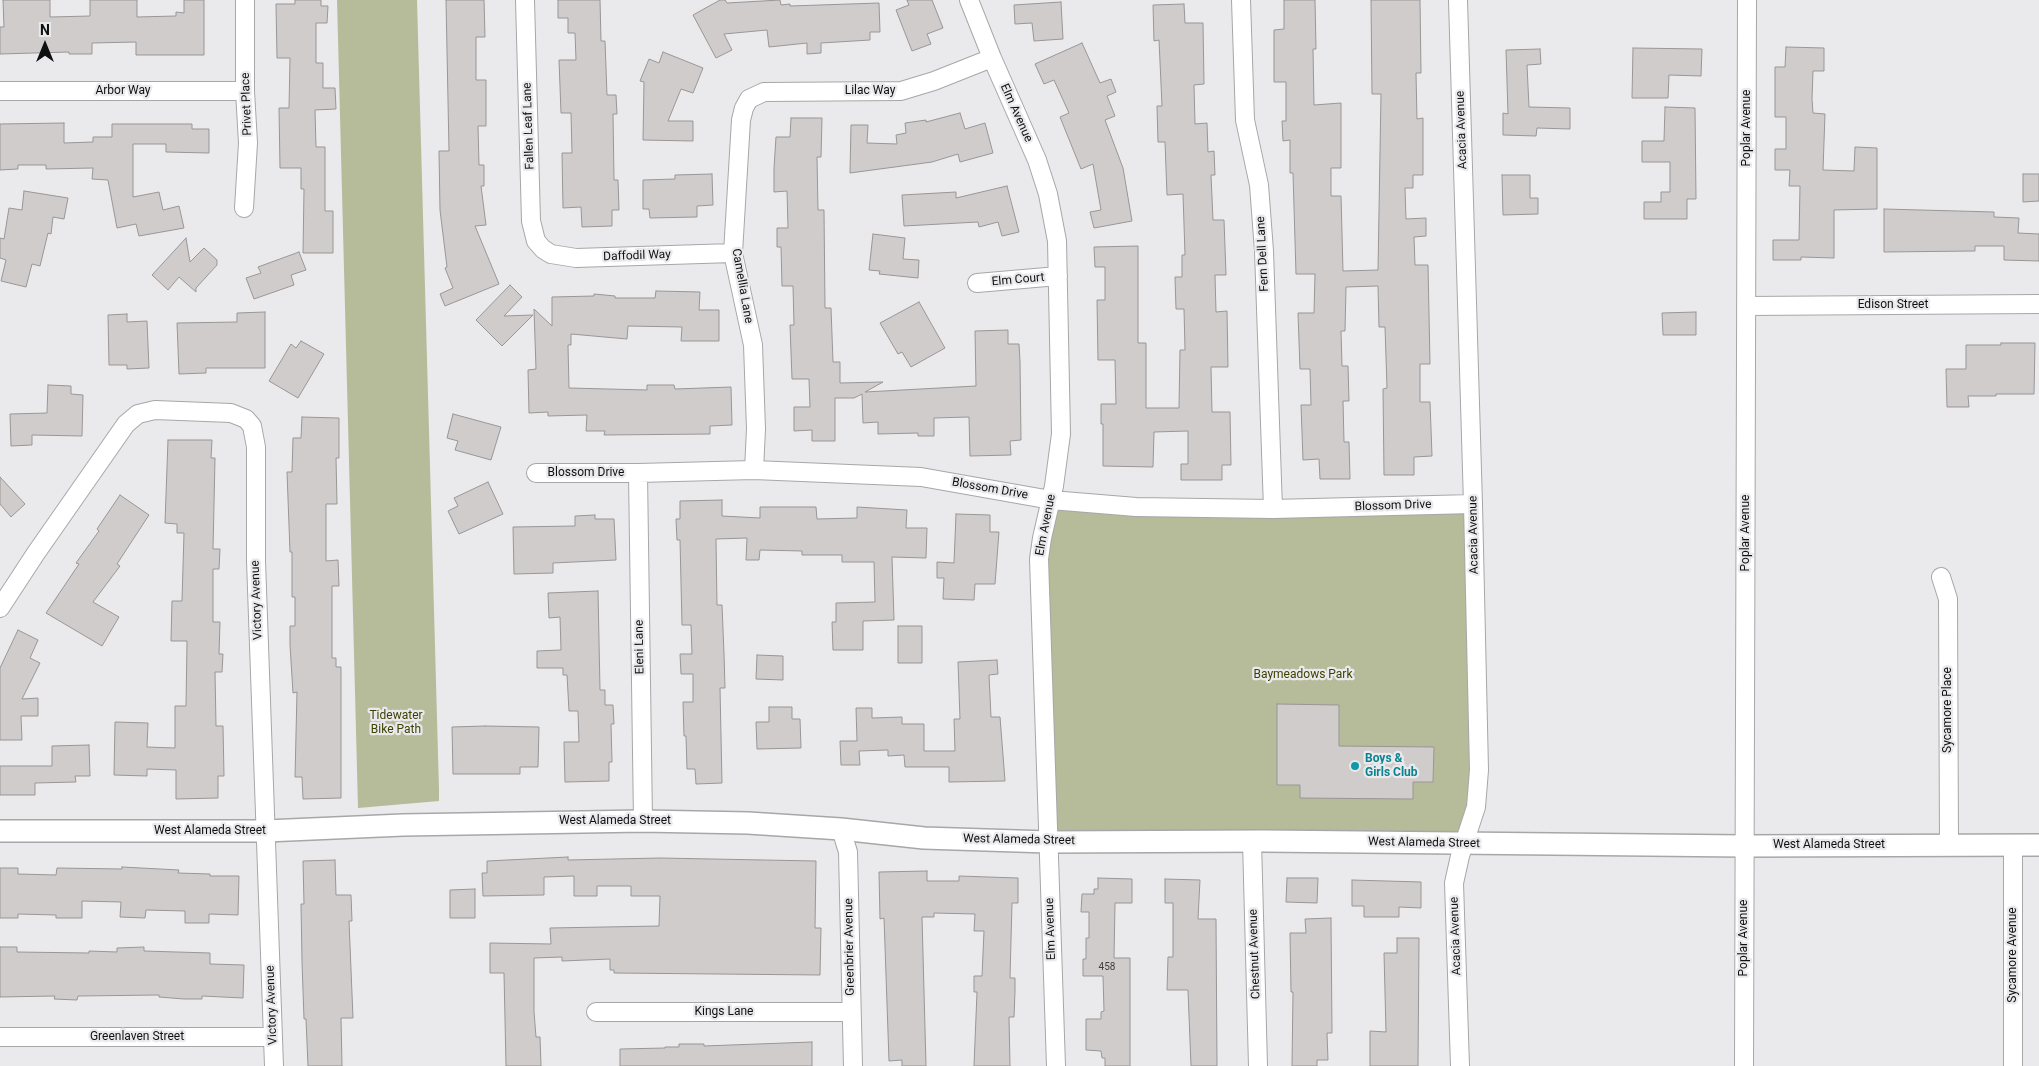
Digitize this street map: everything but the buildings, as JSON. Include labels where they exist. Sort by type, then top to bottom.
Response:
[{"type":"street","name":"Privet Place","points":[[244,208],[248,143],[245,91],[245,0]]},
{"type":"street","name":"Fallen Leaf Lane","points":[[525,0],[531,221],[536,241],[543,249]]},
{"type":"street","name":"Elm Avenue","points":[[969,0],[992,58],[1037,160],[1048,194],[1057,241],[1061,434],[1054,486],[1039,559],[1056,1066]]},
{"type":"street","name":"Fern Dell Lane","points":[[1241,0],[1245,120],[1259,185],[1264,250],[1273,509]]},
{"type":"street","name":"Acacia Avenue","points":[[1458,0],[1479,770],[1476,806],[1464,843],[1454,884],[1460,1066]]},
{"type":"street","name":"Poplar Avenue","points":[[1744,1066],[1747,0]]},
{"type":"street","name":"Lilac Way","points":[[772,92],[901,91],[934,81],[992,58]]},
{"type":"street","name":"Arbor Way","points":[[0,91],[245,91]]},
{"type":"street","name":"Camellia Lane","points":[[754,470],[756,429],[753,345],[733,253],[744,108],[749,99],[764,92],[772,92]]},
{"type":"street","name":"Daffodil Way","points":[[543,249],[551,254],[576,258],[733,253]]},
{"type":"street","name":"Elm Court","points":[[977,283],[1058,276]]},
{"type":"street","name":"Edison Street","points":[[1747,306],[2039,304]]},
{"type":"street","name":"Victory Avenue","points":[[0,608],[36,552],[126,424],[138,414],[155,410],[231,413],[246,419],[252,426],[256,447],[256,561],[274,1066]]},
{"type":"street","name":"Blossom Drive","points":[[536,473],[754,470],[922,477],[1051,500],[1136,508],[1273,509],[1473,504]]},
{"type":"street","name":"Eleni Lane","points":[[638,473],[643,821]]},
{"type":"street","name":"Sycamore Place","points":[[1941,577],[1948,599],[1949,845]]},
{"type":"street","name":"West Alameda Street","points":[[0,831],[266,831],[403,825],[643,821],[748,823],[841,829],[924,838],[1048,842],[1252,841],[1744,846],[2039,844]]},
{"type":"street","name":"Greenbrier Avenue","points":[[841,829],[848,852],[853,1066]]},
{"type":"street","name":"Chestnut Avenue","points":[[1252,841],[1258,1066]]},
{"type":"street","name":"Sycamore Avenue","points":[[2013,844],[2013,1066]]},
{"type":"street","name":"Kings Lane","points":[[596,1012],[851,1012]]},
{"type":"street","name":"Greenlaven Street","points":[[0,1037],[273,1037]]},
{"type":"green space","name":"Tidewater Bike Path","points":[[337,0],[417,0],[439,790],[439,801],[358,808]]},
{"type":"green space","name":"Baymeadows Park","points":[[1051,500],[1473,504],[1479,770],[1464,843],[1048,842],[1039,559]]},
{"type":"place","name":"Boys & Girls Club","points":[[1355,766]]}]
